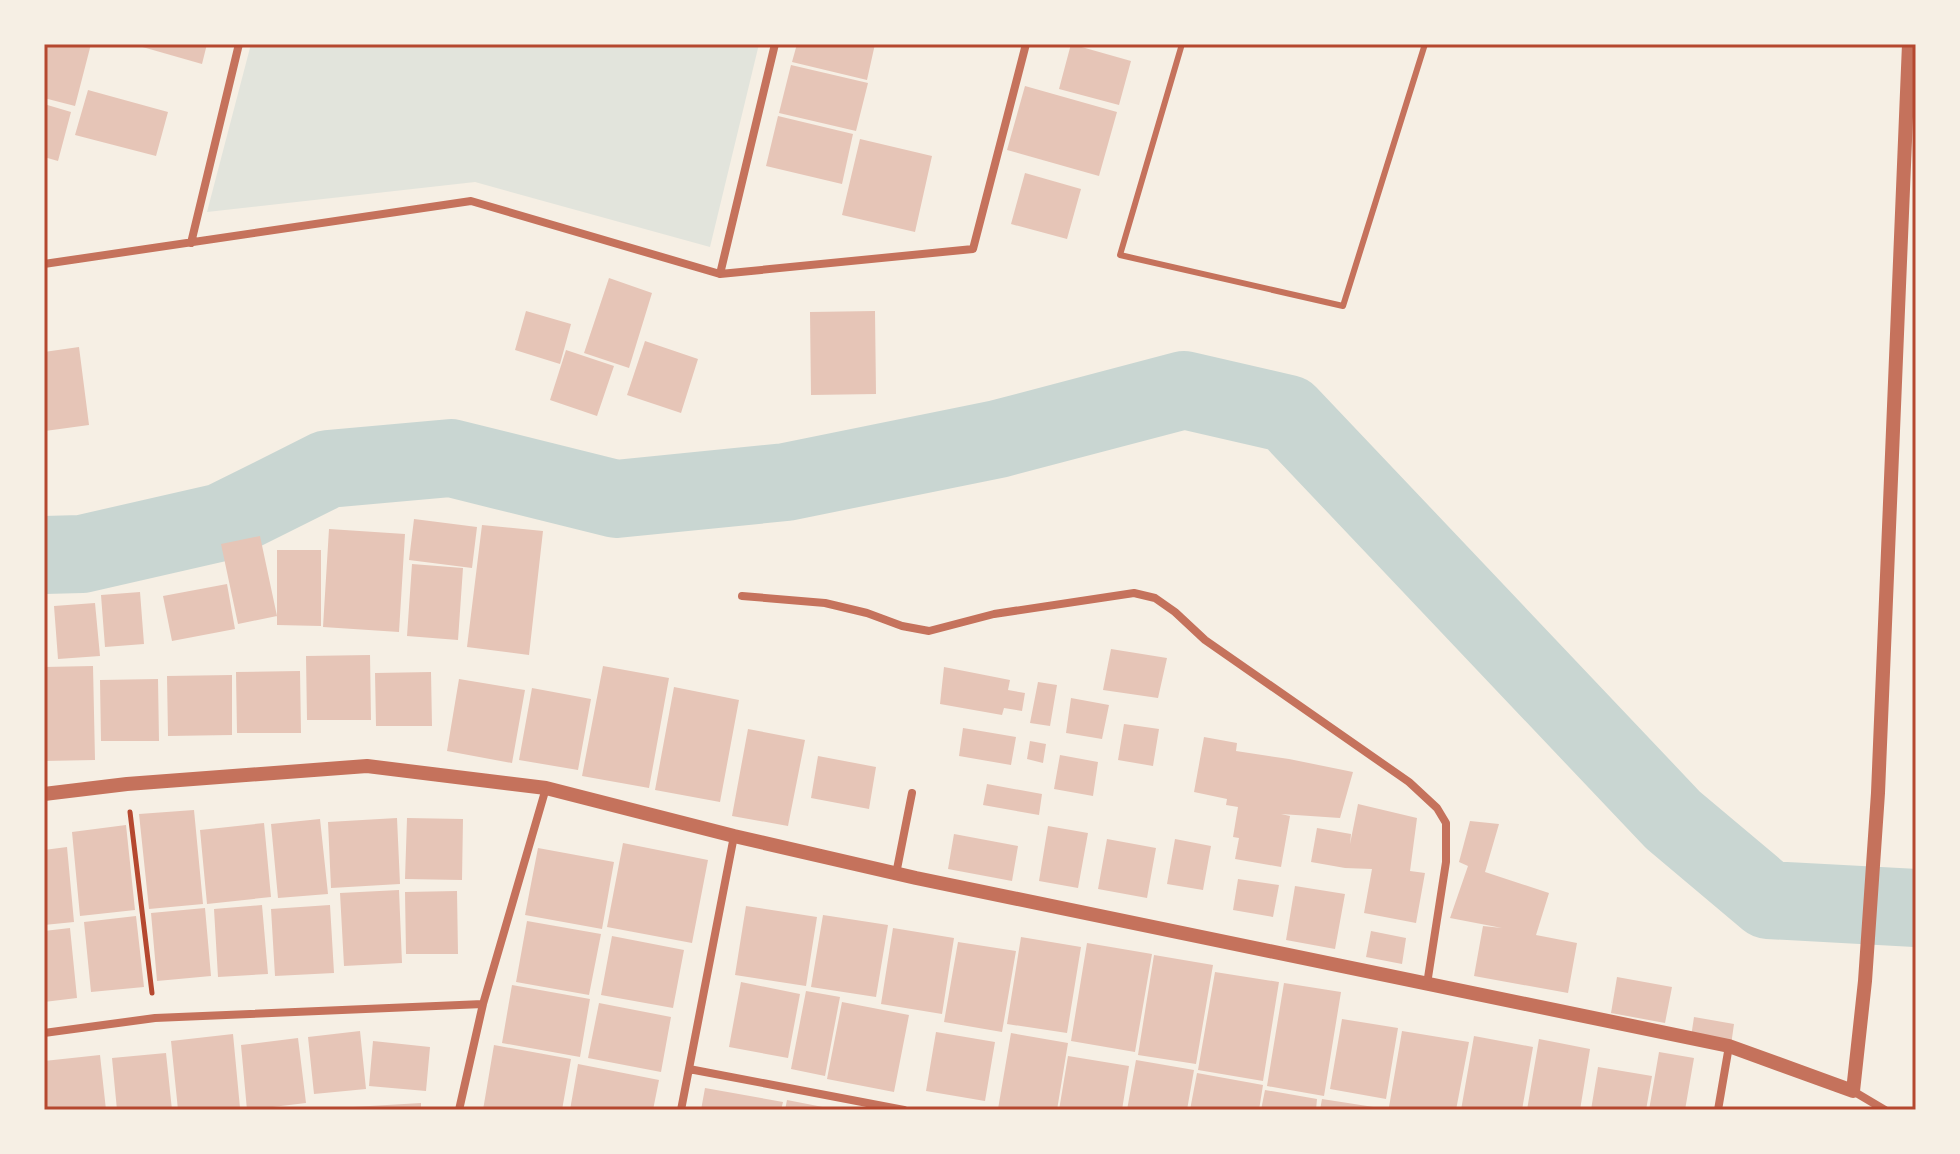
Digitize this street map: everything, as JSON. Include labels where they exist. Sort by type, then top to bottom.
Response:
[{"type":"street","points":[[191,243],[239,44]]},
{"type":"street","points":[[720,274],[775,44]]},
{"type":"street","points":[[44,264],[471,201],[720,274],[973,249],[1026,44]]},
{"type":"street","points":[[1853,1091],[1865,981],[1878,793],[1909,44]]},
{"type":"street","points":[[742,596],[825,603],[929,631],[994,614],[1134,593],[1155,598],[1205,640],[1409,782],[1437,808],[1446,823],[1446,862],[1427,984]]},
{"type":"street","points":[[44,794],[127,784],[367,766],[546,788],[896,874],[1729,1046],[1853,1091],[1885,1110]]},
{"type":"street","points":[[459,1110],[483,1004],[546,788]]},
{"type":"street","points":[[896,874],[912,793]]},
{"type":"street","points":[[681,1110],[734,836]]},
{"type":"street","points":[[44,1033],[155,1018],[483,1004]]},
{"type":"street","points":[[1718,1110],[1729,1046]]},
{"type":"street","points":[[689,1069],[904,1110]]},
{"type":"lane","points":[[1182,44],[1120,255],[1343,306],[1425,44]]},
{"type":"path","points":[[127,784],[155,1018]]},
{"type":"shaded area","points":[[251,44],[759,44],[710,247],[475,182],[207,212]]},
{"type":"building","points":[[44,44],[91,44],[75,106],[44,98]]},
{"type":"building","points":[[132,44],[207,44],[202,64]]},
{"type":"building","points":[[797,44],[875,44],[867,80],[792,62]]},
{"type":"building","points":[[1071,44],[1131,61],[1119,105],[1059,89]]},
{"type":"building","points":[[791,65],[868,83],[856,131],[779,113]]},
{"type":"building","points":[[1025,86],[1117,112],[1099,176],[1007,150]]},
{"type":"building","points":[[88,90],[168,112],[156,156],[75,135]]},
{"type":"building","points":[[44,104],[71,112],[58,161],[44,157]]},
{"type":"building","points":[[778,116],[853,134],[842,184],[766,166]]},
{"type":"building","points":[[860,139],[932,156],[915,232],[842,215]]},
{"type":"building","points":[[1025,173],[1081,189],[1067,239],[1011,224]]},
{"type":"building","points":[[609,278],[652,293],[629,368],[584,353]]},
{"type":"building","points":[[526,311],[571,324],[560,364],[515,350]]},
{"type":"building","points":[[875,311],[876,394],[811,395],[810,312]]},
{"type":"building","points":[[645,341],[698,359],[681,413],[627,395]]},
{"type":"building","points":[[79,347],[89,425],[45,431],[44,352]]},
{"type":"building","points":[[566,350],[614,366],[597,416],[550,400]]},
{"type":"building","points":[[414,519],[477,527],[472,568],[409,560]]},
{"type":"building","points":[[482,525],[543,531],[529,655],[467,647]]},
{"type":"building","points":[[329,529],[405,534],[399,632],[323,627]]},
{"type":"building","points":[[260,536],[277,616],[238,624],[221,544]]},
{"type":"building","points":[[277,550],[321,550],[321,626],[277,625]]},
{"type":"building","points":[[412,564],[463,568],[458,640],[407,636]]},
{"type":"building","points":[[227,584],[235,629],[172,641],[163,596]]},
{"type":"building","points":[[140,592],[144,644],[105,647],[101,595]]},
{"type":"building","points":[[95,603],[100,656],[58,659],[54,606]]},
{"type":"building","points":[[1111,649],[1167,658],[1158,698],[1103,690]]},
{"type":"building","points":[[370,655],[371,720],[307,720],[306,656]]},
{"type":"building","points":[[93,666],[95,760],[44,761],[44,667]]},
{"type":"building","points":[[603,666],[669,678],[649,788],[582,776]]},
{"type":"building","points":[[944,667],[1010,680],[1008,690],[1025,693],[1022,711],[1004,708],[1002,715],[940,704]]},
{"type":"building","points":[[300,671],[301,733],[237,733],[236,672]]},
{"type":"building","points":[[431,672],[432,726],[376,726],[375,673]]},
{"type":"building","points":[[232,675],[232,735],[168,736],[167,676]]},
{"type":"building","points":[[158,679],[159,741],[101,741],[100,680]]},
{"type":"building","points":[[459,679],[525,690],[512,763],[447,751]]},
{"type":"building","points":[[1038,682],[1057,685],[1050,726],[1030,723]]},
{"type":"building","points":[[674,687],[739,700],[720,802],[655,790]]},
{"type":"building","points":[[532,688],[591,699],[578,770],[519,760]]},
{"type":"building","points":[[1071,698],[1109,705],[1102,739],[1066,733]]},
{"type":"building","points":[[1124,724],[1159,729],[1153,766],[1118,760]]},
{"type":"building","points":[[963,728],[1016,737],[1011,765],[959,756]]},
{"type":"building","points":[[748,729],[805,740],[788,826],[732,816]]},
{"type":"building","points":[[1204,737],[1237,743],[1236,751],[1353,772],[1340,818],[1281,814],[1290,816],[1281,867],[1235,859],[1239,838],[1233,837],[1238,807],[1226,805],[1227,799],[1194,792]]},
{"type":"building","points":[[1030,741],[1046,744],[1043,763],[1027,759]]},
{"type":"building","points":[[1060,755],[1098,762],[1093,796],[1054,789]]},
{"type":"building","points":[[818,756],[876,767],[869,809],[811,798]]},
{"type":"building","points":[[987,784],[1042,794],[1039,815],[983,805]]},
{"type":"building","points":[[1358,804],[1417,818],[1410,871],[1425,873],[1416,923],[1364,913],[1372,869],[1311,862],[1317,828],[1351,834],[1350,844]]},
{"type":"building","points":[[194,810],[203,904],[149,909],[139,814]]},
{"type":"building","points":[[397,818],[400,884],[331,888],[328,822]]},
{"type":"building","points":[[407,818],[463,819],[462,880],[405,879]]},
{"type":"building","points":[[320,819],[328,894],[278,898],[271,824]]},
{"type":"building","points":[[1470,821],[1499,824],[1485,872],[1549,893],[1536,935],[1577,943],[1568,993],[1474,976],[1483,926],[1502,928],[1450,918],[1468,866],[1459,862]]},
{"type":"building","points":[[264,823],[271,897],[207,904],[200,830]]},
{"type":"building","points":[[126,825],[135,910],[80,916],[72,832]]},
{"type":"building","points":[[1048,826],[1088,833],[1078,888],[1039,881]]},
{"type":"building","points":[[954,834],[1018,846],[1012,881],[948,869]]},
{"type":"building","points":[[1107,839],[1156,848],[1147,898],[1098,889]]},
{"type":"building","points":[[1175,839],[1211,846],[1203,890],[1167,884]]},
{"type":"building","points":[[623,843],[708,860],[692,943],[607,927]]},
{"type":"building","points":[[67,847],[74,922],[44,925],[44,850]]},
{"type":"building","points":[[538,848],[614,862],[602,929],[525,915]]},
{"type":"building","points":[[1238,879],[1279,885],[1273,917],[1233,910]]},
{"type":"building","points":[[1295,886],[1345,894],[1335,949],[1286,940]]},
{"type":"building","points":[[399,890],[402,963],[344,966],[340,893]]},
{"type":"building","points":[[457,891],[458,954],[406,954],[405,892]]},
{"type":"building","points":[[262,905],[268,974],[218,977],[214,909]]},
{"type":"building","points":[[330,905],[334,973],[275,976],[271,909]]},
{"type":"building","points":[[746,906],[817,917],[806,986],[735,975]]},
{"type":"building","points":[[205,908],[211,976],[157,981],[151,913]]},
{"type":"building","points":[[823,915],[888,925],[876,997],[811,987]]},
{"type":"building","points":[[136,916],[144,987],[91,992],[84,922]]},
{"type":"building","points":[[527,921],[601,934],[589,995],[516,982]]},
{"type":"building","points":[[70,928],[77,998],[44,1002],[44,931]]},
{"type":"building","points":[[893,928],[954,938],[942,1014],[881,1004]]},
{"type":"building","points":[[1371,931],[1406,938],[1402,964],[1366,957]]},
{"type":"building","points":[[612,936],[684,950],[673,1008],[601,995]]},
{"type":"building","points":[[1021,937],[1081,947],[1067,1033],[1007,1024]]},
{"type":"building","points":[[958,942],[1016,951],[1002,1032],[944,1022]]},
{"type":"building","points":[[1087,943],[1152,954],[1135,1052],[1071,1041]]},
{"type":"building","points":[[1154,955],[1213,965],[1196,1064],[1138,1055]]},
{"type":"building","points":[[1215,972],[1279,982],[1263,1081],[1198,1070]]},
{"type":"building","points":[[1617,977],[1672,987],[1665,1023],[1611,1013]]},
{"type":"building","points":[[741,982],[800,994],[788,1058],[729,1047]]},
{"type":"building","points":[[1284,983],[1341,992],[1324,1096],[1267,1086]]},
{"type":"building","points":[[512,985],[590,999],[580,1057],[502,1043]]},
{"type":"building","points":[[806,991],[840,997],[825,1076],[791,1069]]},
{"type":"building","points":[[842,1002],[909,1015],[894,1092],[827,1079]]},
{"type":"building","points":[[599,1003],[671,1017],[661,1072],[588,1058]]},
{"type":"building","points":[[1694,1017],[1734,1024],[1731,1045],[1691,1037]]},
{"type":"building","points":[[1342,1019],[1398,1028],[1386,1099],[1330,1089]]},
{"type":"building","points":[[360,1031],[366,1089],[314,1094],[308,1037]]},
{"type":"building","points":[[1402,1031],[1469,1042],[1456,1110],[1389,1107]]},
{"type":"building","points":[[936,1032],[995,1042],[985,1101],[926,1091]]},
{"type":"building","points":[[1011,1033],[1068,1043],[1057,1110],[998,1109]]},
{"type":"building","points":[[233,1034],[240,1108],[178,1110],[171,1041]]},
{"type":"building","points":[[1474,1036],[1533,1047],[1522,1110],[1461,1110]]},
{"type":"building","points":[[298,1038],[306,1103],[247,1110],[241,1045]]},
{"type":"building","points":[[1539,1039],[1590,1049],[1580,1110],[1527,1110]]},
{"type":"building","points":[[373,1041],[430,1047],[426,1091],[369,1086]]},
{"type":"building","points":[[494,1045],[571,1059],[562,1110],[483,1110]]},
{"type":"building","points":[[1659,1052],[1694,1058],[1685,1110],[1649,1110]]},
{"type":"building","points":[[166,1053],[172,1110],[117,1110],[112,1058]]},
{"type":"building","points":[[100,1055],[106,1110],[45,1110],[44,1061]]},
{"type":"building","points":[[1068,1056],[1129,1066],[1122,1110],[1059,1110]]},
{"type":"building","points":[[1136,1060],[1194,1070],[1187,1110],[1127,1110]]},
{"type":"building","points":[[578,1064],[659,1080],[653,1110],[570,1110]]},
{"type":"building","points":[[1598,1067],[1652,1076],[1646,1110],[1591,1110]]},
{"type":"building","points":[[1197,1073],[1263,1085],[1259,1110],[1190,1110]]},
{"type":"building","points":[[705,1088],[783,1102],[781,1110],[701,1110]]},
{"type":"building","points":[[1265,1090],[1317,1099],[1316,1110],[1261,1110]]},
{"type":"building","points":[[1322,1099],[1380,1108],[1380,1110],[1320,1110]]},
{"type":"building","points":[[787,1100],[833,1109],[833,1110],[785,1110]]},
{"type":"building","points":[[421,1103],[421,1110],[336,1110],[336,1108]]},
{"type":"waterway","points":[[44,555],[82,554],[222,522],[328,469],[451,458],[616,499],[786,482],[998,439],[1184,390],[1288,414],[1673,820],[1768,900],[1916,908]]}]
